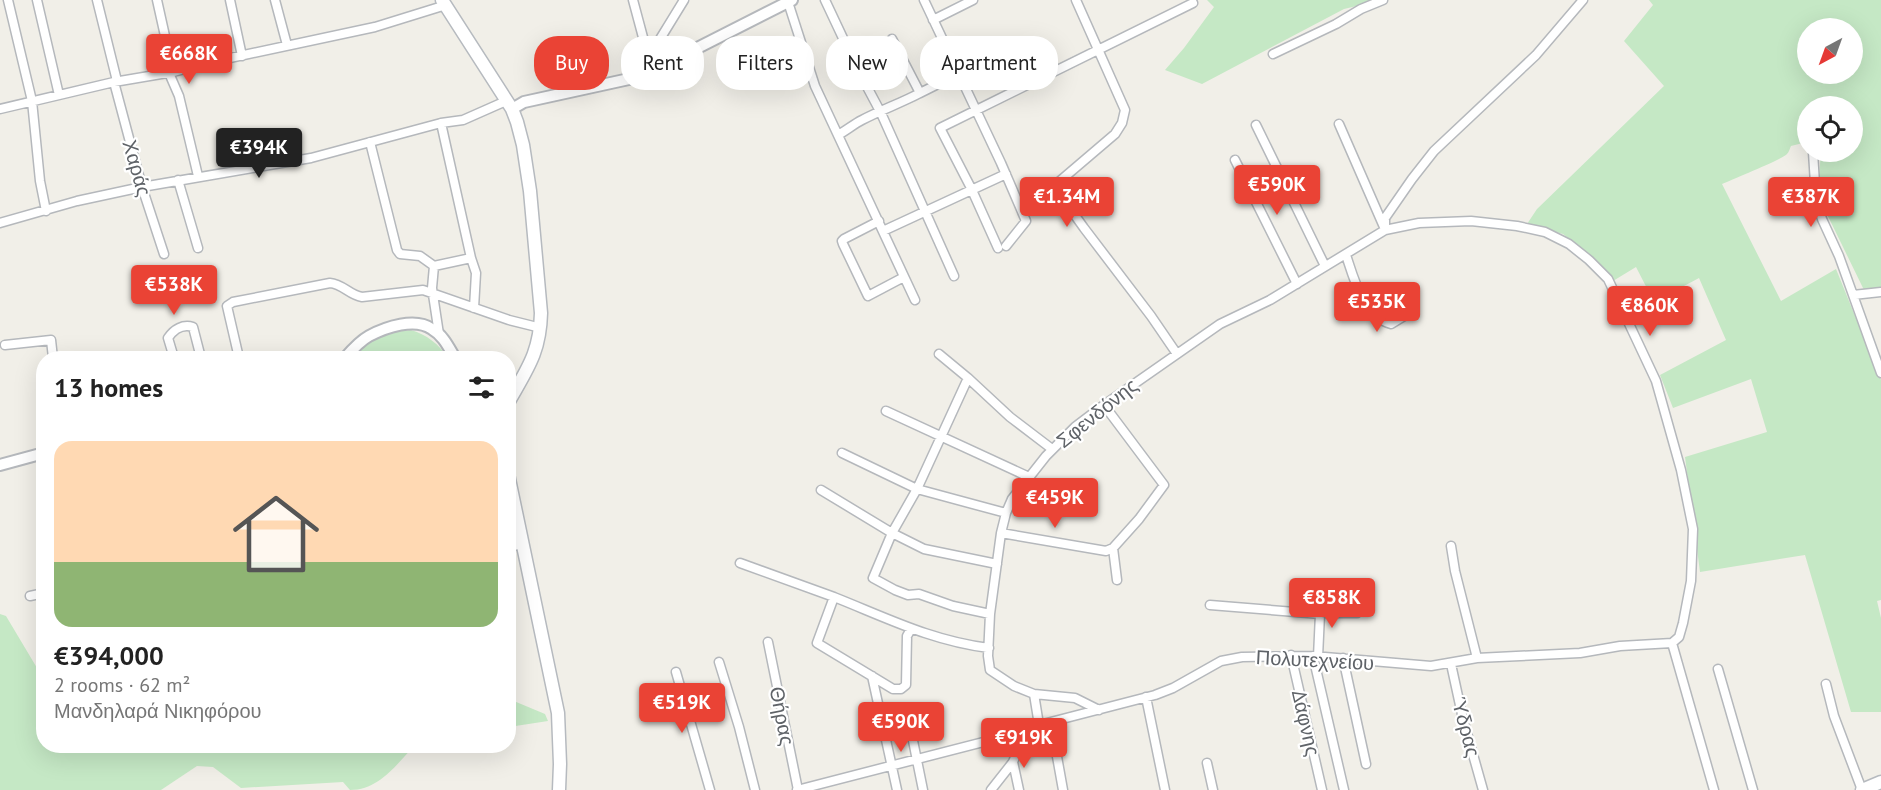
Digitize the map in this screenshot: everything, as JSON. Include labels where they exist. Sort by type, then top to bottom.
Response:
[{"type":"main road","points":[[444,3],[509,105],[523,145],[542,313],[536,352],[516,388]]},
{"type":"main road","points":[[516,511],[558,713],[559,790]]},
{"type":"main road","points":[[1862,790],[1881,782]]},
{"type":"street","points":[[8,0],[32,101],[40,181],[46,211]]},
{"type":"street","points":[[37,0],[59,95]]},
{"type":"street","name":"Χαράς","points":[[97,0],[142,187],[164,254]]},
{"type":"street","points":[[157,0],[171,73],[179,96],[198,176]]},
{"type":"street","points":[[230,0],[242,56]]},
{"type":"street","points":[[275,0],[287,45]]},
{"type":"street","points":[[633,0],[643,36]]},
{"type":"street","points":[[662,36],[684,0]]},
{"type":"street","points":[[825,0],[881,113],[954,276]]},
{"type":"street","points":[[924,0],[940,36]]},
{"type":"street","points":[[933,20],[974,0]]},
{"type":"street","points":[[1076,0],[1125,110],[1122,123],[1115,134],[1054,186],[1177,354]]},
{"type":"street","points":[[1273,54],[1383,0]]},
{"type":"street","points":[[1385,230],[1385,218],[1434,151],[1536,55],[1583,0]]},
{"type":"street","points":[[704,42],[774,4],[790,1],[815,86],[915,300]]},
{"type":"street","points":[[0,110],[115,82],[171,73],[375,27],[444,3]]},
{"type":"street","points":[[966,90],[976,110],[1006,174],[1026,221],[1002,247],[940,128],[976,110],[1098,49],[1193,3]]},
{"type":"street","points":[[908,70],[920,93]]},
{"type":"street","points":[[0,223],[77,201],[142,187],[311,158],[441,123],[463,120],[509,105],[621,81]]},
{"type":"street","points":[[838,135],[853,128],[861,121],[926,90]]},
{"type":"street","points":[[441,123],[476,273],[474,308]]},
{"type":"street","points":[[1339,124],[1385,230]]},
{"type":"street","points":[[1256,125],[1325,266]]},
{"type":"street","points":[[370,142],[397,250],[400,254],[420,256],[434,266],[471,258]]},
{"type":"street","points":[[1235,160],[1297,284]]},
{"type":"street","points":[[1814,162],[1816,200],[1822,219],[1839,256],[1881,373]]},
{"type":"street","points":[[883,231],[971,188],[1006,174]]},
{"type":"street","points":[[178,180],[198,248]]},
{"type":"street","points":[[879,221],[844,239],[843,244],[868,296],[904,277]]},
{"type":"street","points":[[1385,230],[1419,223],[1452,222],[1517,226],[1545,232],[1569,244],[1608,279],[1656,381],[1681,470],[1693,529],[1691,581],[1683,623],[1678,637],[1672,643],[1714,790]]},
{"type":"street","name":"Σφενδόνης","points":[[1034,694],[1014,686],[990,670],[988,656],[990,614],[1001,533],[1012,499],[1074,427],[1104,405],[1220,324],[1270,300],[1385,230]]},
{"type":"street","points":[[1346,255],[1355,282],[1375,316],[1391,324],[1409,313],[1410,308],[1397,294]]},
{"type":"street","points":[[434,266],[433,293],[439,334]]},
{"type":"street","points":[[237,351],[227,306],[232,302],[330,284],[338,284],[352,295],[362,297],[423,290],[541,328]]},
{"type":"street","points":[[1853,295],[1881,292]]},
{"type":"street","points":[[352,351],[368,336],[393,327],[419,323],[439,334],[450,351]]},
{"type":"street","points":[[172,351],[168,338],[172,333],[187,325],[193,327],[199,351]]},
{"type":"street","points":[[5,345],[51,340],[52,351]]},
{"type":"street","points":[[939,354],[1010,417],[1052,450]]},
{"type":"street","points":[[968,378],[917,489],[892,533],[873,578],[908,595],[919,594],[953,606],[990,614]]},
{"type":"street","points":[[1001,533],[1106,551],[1113,548],[1139,519],[1164,485],[1104,405]]},
{"type":"street","points":[[886,411],[1029,477]]},
{"type":"street","points":[[842,453],[917,489],[1006,513]]},
{"type":"street","points":[[0,465],[36,455]]},
{"type":"street","points":[[820,490],[892,533],[924,549],[997,564]]},
{"type":"street","points":[[516,545],[523,544]]},
{"type":"street","points":[[1451,546],[1455,571],[1478,658]]},
{"type":"street","points":[[1113,548],[1117,580]]},
{"type":"street","points":[[740,563],[834,597],[911,629],[953,643],[989,648]]},
{"type":"street","points":[[30,596],[36,595]]},
{"type":"street","points":[[834,597],[817,643],[894,688],[901,689],[906,685],[907,636],[911,629]]},
{"type":"street","points":[[1210,605],[1320,614],[1324,612],[1357,613]]},
{"type":"street","points":[[1320,614],[1316,656],[1344,790]]},
{"type":"street","name":"Θήρας","points":[[768,642],[802,789]]},
{"type":"street","name":"Πολυτεχνείου","points":[[802,789],[1026,731],[1039,725],[1146,697],[1173,688],[1221,661],[1242,657],[1316,656],[1408,666],[1431,666],[1478,658],[1580,653],[1620,646],[1672,643]]},
{"type":"street","name":"Δάφνης","points":[[1291,655],[1322,790]]},
{"type":"street","points":[[1343,658],[1366,764]]},
{"type":"street","points":[[719,662],[755,790]]},
{"type":"street","name":"Ύδρας","points":[[1451,664],[1463,719],[1483,790]]},
{"type":"street","points":[[1718,669],[1753,790]]},
{"type":"street","points":[[676,672],[710,790]]},
{"type":"street","points":[[872,676],[897,790]]},
{"type":"street","points":[[1826,684],[1834,716],[1862,790]]},
{"type":"street","points":[[1039,725],[1034,694],[1075,698],[1099,710]]},
{"type":"street","points":[[1146,697],[1165,790]]},
{"type":"street","points":[[907,711],[923,790]]},
{"type":"street","points":[[1051,723],[1064,790]]},
{"type":"street","points":[[991,790],[1013,762],[1026,731]]},
{"type":"street","points":[[1013,762],[1019,790]]},
{"type":"street","points":[[1207,763],[1213,790]]},
{"type":"green space","points":[[1207,0],[1382,0],[1344,9],[1202,84],[1165,70],[1214,7]]},
{"type":"green space","points":[[1649,0],[1881,0],[1881,290],[1864,290],[1823,206],[1818,189],[1820,162],[1863,162],[1863,96],[1797,96],[1797,144],[1791,146],[1784,157],[1722,184],[1781,301],[1836,269],[1881,380],[1881,600],[1877,601],[1881,618],[1881,712],[1851,712],[1805,555],[1700,572],[1685,457],[1767,432],[1751,379],[1673,408],[1660,375],[1726,340],[1699,278],[1654,302],[1636,267],[1613,281],[1588,254],[1563,234],[1527,224],[1537,209],[1664,86],[1624,41],[1653,5]]},
{"type":"green space","points":[[411,330],[432,341],[443,351],[358,351],[369,341],[393,332]]},
{"type":"green space","points":[[0,614],[6,616],[36,666],[36,753],[407,753],[378,781],[370,786],[350,790],[343,782],[241,788],[213,767],[197,766],[161,790],[0,790]]},
{"type":"green space","points":[[516,702],[545,714],[548,721],[516,726]]}]
